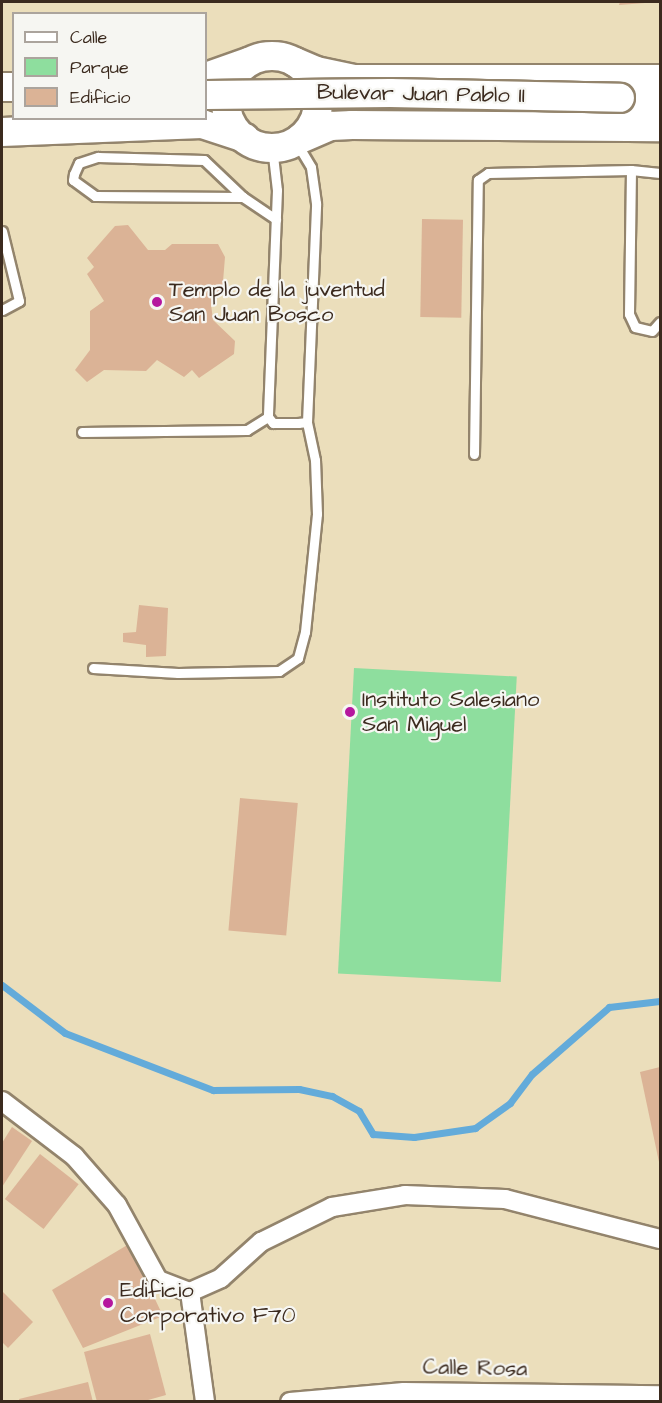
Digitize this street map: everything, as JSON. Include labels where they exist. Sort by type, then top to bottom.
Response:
[{"type":"main road","points":[[2,132],[202,124],[245,138],[289,142],[317,115],[319,101],[316,85],[295,62],[281,56],[250,62],[207,77]]},
{"type":"main road","points":[[245,138],[228,115],[226,100],[229,85],[250,62]]},
{"type":"main road","name":"Bulevar Juan Pablo II","points":[[295,62],[316,71],[355,79],[638,76],[660,79]]},
{"type":"main road","name":"Bulevar Juan Pablo II","points":[[207,95],[274,92],[644,100]]},
{"type":"main road","name":"Bulevar Juan Pablo II","points":[[289,142],[331,126],[352,125],[660,127]]},
{"type":"street","points":[[2,1101],[74,1156],[117,1205],[158,1280],[190,1292],[221,1278],[261,1242],[332,1207],[405,1195],[505,1199],[660,1239]]},
{"type":"street","points":[[190,1292],[205,1401]]},
{"type":"street","name":"Calle Rosa","points":[[290,1401],[404,1392],[660,1395]]},
{"type":"lane","points":[[289,142],[276,219],[268,417],[273,423],[307,422]]},
{"type":"lane","points":[[93,668],[178,673],[279,671],[298,658],[305,632],[317,514],[315,460],[307,422],[316,203],[311,167],[289,142]]},
{"type":"lane","points":[[243,196],[95,196],[73,180],[78,163],[98,157],[204,160],[243,196],[276,219]]},
{"type":"lane","points":[[631,170],[629,314],[635,327],[652,331],[660,322]]},
{"type":"lane","points":[[474,454],[478,180],[488,173],[631,170],[660,173]]},
{"type":"lane","points":[[2,231],[19,292],[15,306],[2,310]]},
{"type":"lane","points":[[82,432],[247,430],[268,417]]},
{"type":"green space","points":[[354,668],[517,677],[501,982],[338,974]]},
{"type":"building","points":[[620,2],[645,2],[645,3],[619,5]]},
{"type":"building","points":[[422,219],[463,220],[461,318],[420,317]]},
{"type":"building","name":"Templo de la juventud San Juan Bosco","points":[[128,225],[148,250],[165,250],[172,244],[218,244],[225,257],[222,294],[211,304],[213,320],[235,341],[234,354],[199,378],[192,370],[184,377],[157,360],[146,371],[104,370],[87,382],[75,370],[90,350],[90,311],[104,301],[87,274],[94,267],[87,258],[115,226]]},
{"type":"building","points":[[139,605],[168,608],[166,656],[146,657],[146,645],[123,642],[123,633],[136,632]]},
{"type":"building","points":[[240,798],[298,803],[286,936],[228,930]]},
{"type":"building","points":[[660,1067],[660,1161],[659,1162],[640,1072]]},
{"type":"building","points":[[12,1127],[32,1141],[2,1187],[2,1143]]},
{"type":"building","points":[[40,1154],[79,1184],[44,1229],[5,1199]]},
{"type":"building","name":"Edificio Corporativo F70","points":[[129,1244],[163,1316],[83,1348],[52,1290]]},
{"type":"building","points":[[2,1291],[33,1322],[8,1348],[2,1342]]},
{"type":"building","points":[[150,1334],[166,1395],[141,1402],[97,1402],[84,1352]]},
{"type":"building","points":[[88,1382],[93,1402],[20,1402],[19,1399]]},
{"type":"waterway","points":[[2,985],[65,1033],[213,1090],[299,1089],[332,1096],[359,1111],[373,1134],[414,1137],[475,1128],[510,1103],[532,1074],[609,1007],[660,1001]]},
{"type":"place","name":"Templo de la juventud San Juan Bosco","points":[[157,302]]},
{"type":"place","name":"Instituto Salesiano San Miguel","points":[[350,712]]},
{"type":"place","name":"Edificio Corporativo F70","points":[[108,1303]]}]
